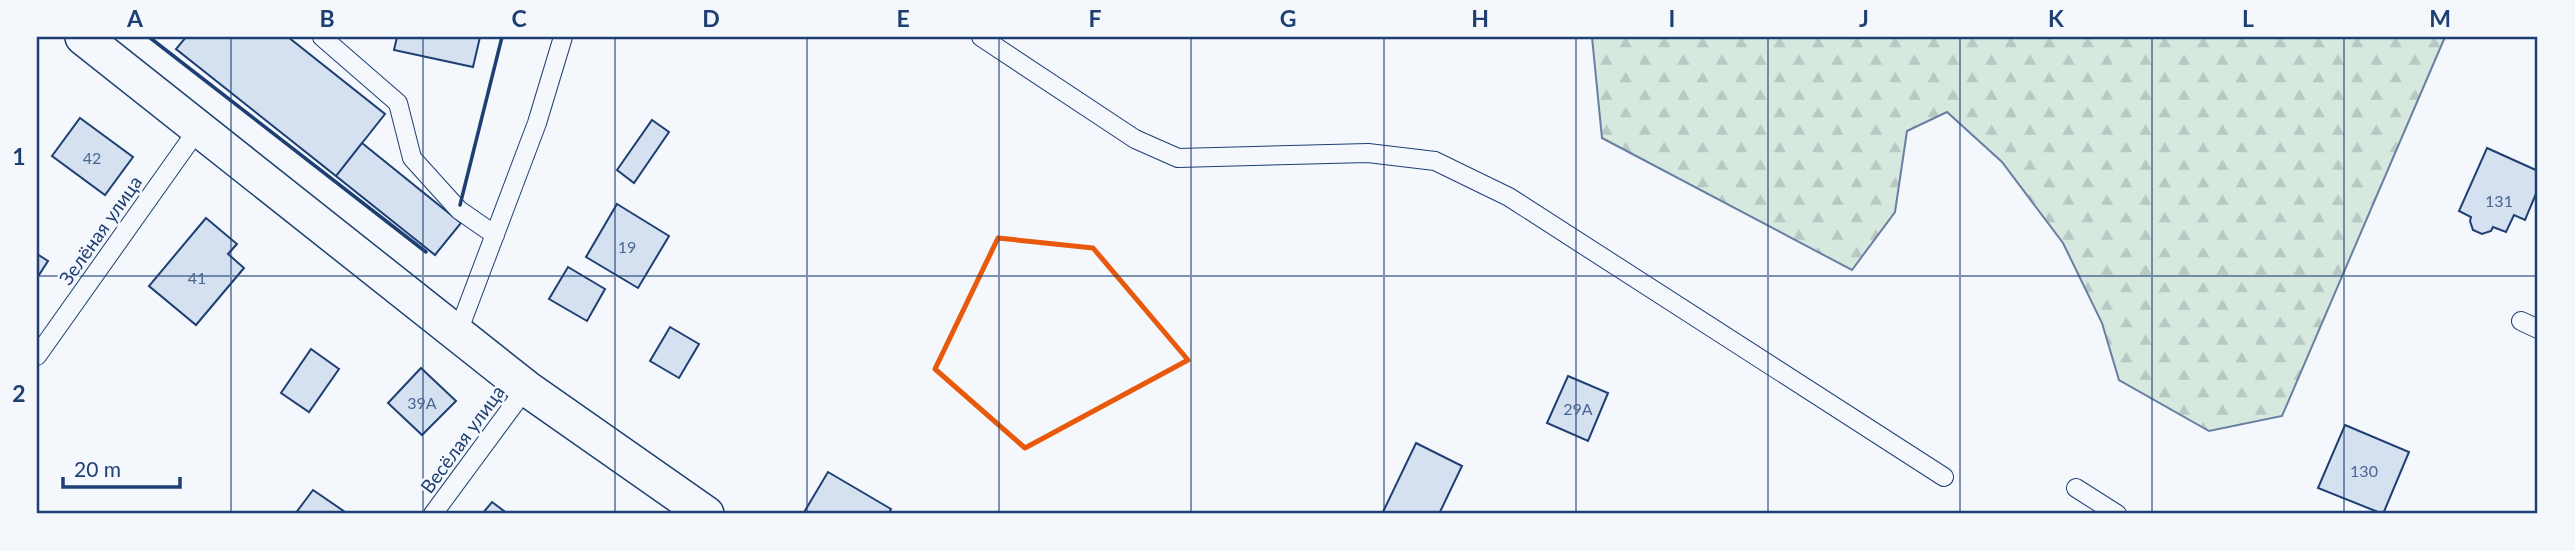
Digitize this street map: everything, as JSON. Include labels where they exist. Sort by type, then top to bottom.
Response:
[{"type":"street","points":[[83,37],[526,388],[706,514]]},
{"type":"lane","points":[[322,37],[398,103],[412,158],[459,210],[495,235]]},
{"type":"lane","points":[[458,332],[537,123],[563,37]]},
{"type":"lane","points":[[981,37],[1135,139],[1178,158],[1368,153],[1435,161],[1509,197],[1944,477]]},
{"type":"lane","name":"Зелёная улица","points":[[37,356],[198,129]]},
{"type":"lane","points":[[2521,321],[2538,329]]},
{"type":"lane","name":"Весёлая улица","points":[[433,514],[526,388]]},
{"type":"lane","points":[[2076,488],[2117,514]]},
{"type":"highlighted area","points":[[998,238],[1093,248],[1188,360],[1025,448],[935,369]]},
{"type":"green space","points":[[1592,37],[2445,37],[2282,416],[2209,431],[2119,380],[2102,323],[2063,243],[2002,162],[1947,112],[1907,131],[1895,212],[1852,270],[1602,138]]},
{"type":"building","points":[[186,37],[288,37],[385,114],[336,176],[176,49]]},
{"type":"building","points":[[397,37],[480,37],[473,67],[394,50]]},
{"type":"building","points":[[80,118],[133,157],[105,195],[52,156]]},
{"type":"building","points":[[652,120],[669,132],[634,183],[617,170]]},
{"type":"building","points":[[362,143],[461,223],[435,255],[336,176]]},
{"type":"building","points":[[2487,148],[2538,171],[2538,189],[2525,220],[2514,215],[2506,232],[2493,227],[2491,231],[2482,234],[2473,230],[2471,217],[2459,211]]},
{"type":"building","points":[[617,204],[669,236],[638,288],[586,257]]},
{"type":"building","points":[[206,218],[237,244],[228,254],[244,268],[196,325],[149,286]]},
{"type":"building","points":[[37,254],[48,261],[37,278]]},
{"type":"building","points":[[568,267],[605,289],[587,321],[549,299]]},
{"type":"building","points":[[670,327],[699,344],[679,378],[650,361]]},
{"type":"building","points":[[311,349],[339,369],[309,412],[281,393]]},
{"type":"building","points":[[421,368],[456,401],[422,435],[388,403]]},
{"type":"building","points":[[1568,376],[1608,393],[1588,441],[1547,423]]},
{"type":"building","points":[[2345,425],[2409,452],[2383,514],[2318,488]]},
{"type":"building","points":[[1416,443],[1462,466],[1439,514],[1382,514]]},
{"type":"building","points":[[828,472],[891,509],[888,514],[803,514]]},
{"type":"building","points":[[313,490],[348,514],[295,514]]},
{"type":"building","points":[[492,502],[508,514],[482,514]]},
{"type":"wall","points":[[149,37],[426,252]]},
{"type":"wall","points":[[460,205],[502,37]]}]
